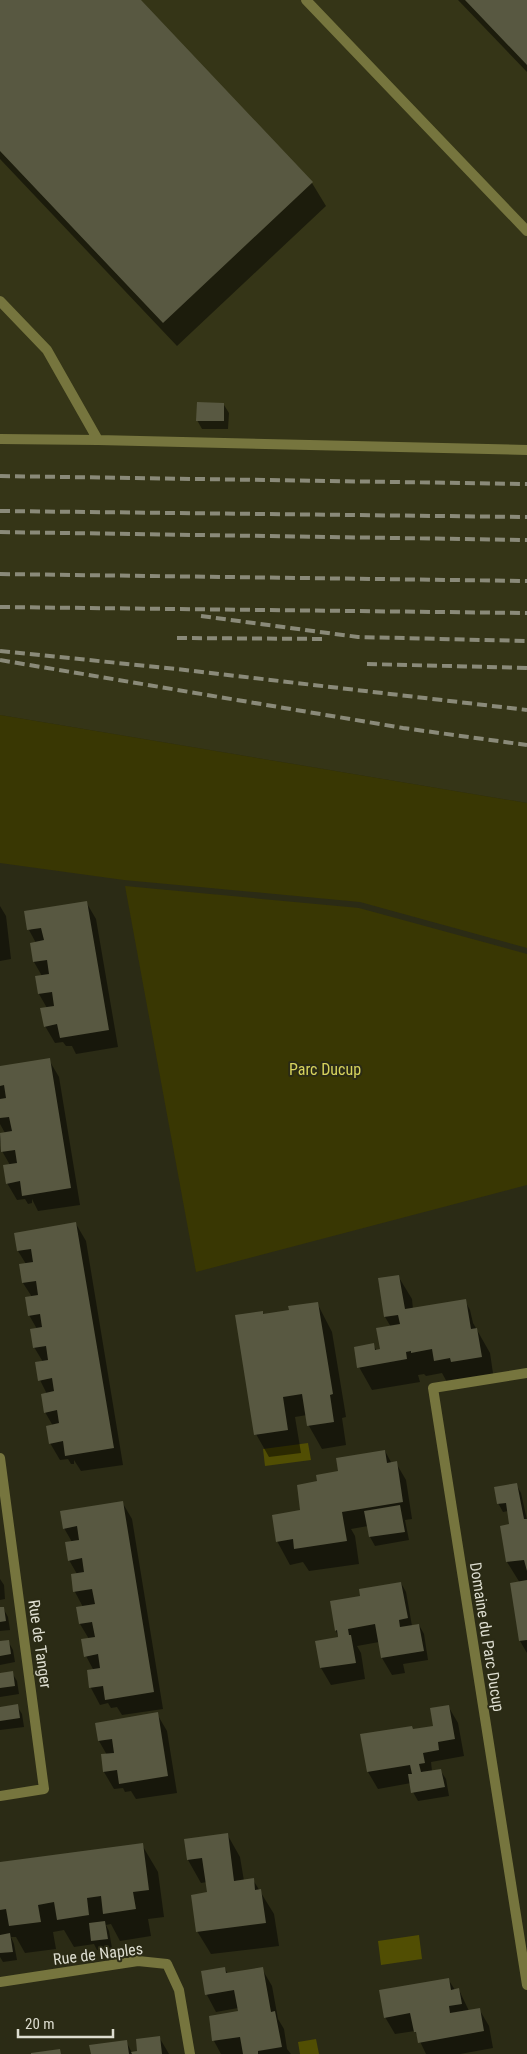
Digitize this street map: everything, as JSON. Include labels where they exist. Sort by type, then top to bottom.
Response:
[{"type":"street","points":[[306,0],[527,231]]},
{"type":"street","points":[[0,301],[47,350],[98,440]]},
{"type":"street","points":[[0,439],[527,450]]},
{"type":"street","name":"Domaine du Parc Ducup","points":[[527,1373],[433,1388],[527,1985]]},
{"type":"street","name":"Rue de Tanger","points":[[0,1458],[44,1789],[0,1796]]},
{"type":"street","name":"Rue de Naples","points":[[0,1982],[138,1961],[167,1964],[179,1990],[190,2054]]},
{"type":"shaded area","points":[[0,0],[527,0],[527,803],[0,715]]},
{"type":"shaded area","points":[[308,1443],[311,1460],[265,1466],[263,1449]]},
{"type":"shaded area","points":[[419,1935],[422,1959],[381,1965],[378,1941]]},
{"type":"shaded area","points":[[316,2039],[319,2054],[300,2054],[298,2042]]},
{"type":"green space","points":[[0,715],[527,803],[527,948],[360,902],[124,880],[0,863]]},
{"type":"green space","name":"Parc Ducup","points":[[125,886],[359,908],[527,954],[527,1185],[196,1272]]},
{"type":"building","points":[[0,0],[141,0],[313,182],[163,323],[0,151]]},
{"type":"building","points":[[465,0],[527,0],[527,65]]},
{"type":"building","points":[[197,402],[224,403],[224,421],[196,421]]},
{"type":"building","points":[[87,901],[109,1030],[60,1038],[57,1024],[44,1027],[40,1008],[54,1006],[52,992],[38,994],[35,976],[49,974],[47,960],[33,962],[30,943],[44,940],[41,928],[27,930],[24,911]]},
{"type":"building","points":[[50,1058],[71,1188],[22,1196],[20,1181],[6,1184],[3,1165],[17,1163],[15,1150],[1,1152],[0,1133],[12,1131],[9,1117],[0,1118],[0,1099],[6,1098],[4,1085],[0,1086],[0,1066]]},
{"type":"building","points":[[76,1222],[114,1448],[65,1456],[63,1441],[49,1444],[46,1426],[59,1423],[57,1410],[44,1413],[41,1394],[54,1391],[52,1378],[38,1381],[35,1362],[48,1360],[46,1346],[33,1348],[30,1329],[42,1327],[40,1314],[28,1316],[25,1297],[38,1295],[36,1281],[22,1283],[19,1264],[33,1262],[31,1249],[17,1251],[14,1233]]},
{"type":"building","points":[[399,1275],[405,1309],[466,1299],[471,1329],[477,1328],[482,1357],[451,1362],[450,1358],[434,1361],[432,1349],[411,1353],[411,1351],[406,1352],[407,1359],[357,1368],[354,1347],[374,1343],[375,1350],[380,1349],[376,1328],[400,1324],[398,1315],[384,1317],[378,1278]]},
{"type":"building","points":[[318,1302],[333,1394],[330,1395],[334,1422],[307,1426],[302,1394],[283,1397],[288,1430],[254,1435],[235,1315],[263,1311],[263,1314],[289,1310],[288,1306]]},
{"type":"building","points":[[385,1450],[387,1463],[397,1461],[403,1502],[342,1512],[347,1541],[294,1549],[293,1539],[276,1542],[272,1515],[300,1510],[297,1485],[317,1481],[316,1475],[338,1471],[336,1458]]},
{"type":"building","points":[[517,1483],[524,1519],[527,1519],[527,1571],[524,1560],[506,1562],[500,1526],[509,1524],[506,1503],[497,1504],[494,1487]]},
{"type":"building","points":[[123,1501],[154,1692],[105,1700],[103,1686],[89,1688],[87,1670],[100,1668],[98,1654],[84,1657],[81,1639],[95,1637],[92,1622],[79,1624],[76,1607],[95,1604],[92,1589],[73,1592],[71,1574],[84,1572],[82,1558],[68,1561],[65,1542],[79,1540],[77,1526],[63,1529],[60,1511]]},
{"type":"building","points":[[400,1505],[405,1532],[369,1537],[364,1511]]},
{"type":"building","points":[[527,1580],[527,1640],[519,1641],[510,1583]]},
{"type":"building","points":[[401,1582],[408,1618],[399,1620],[400,1627],[419,1624],[424,1651],[381,1658],[375,1624],[348,1629],[349,1635],[351,1635],[356,1663],[320,1668],[315,1641],[338,1637],[337,1630],[335,1631],[330,1601],[360,1596],[359,1589]]},
{"type":"building","points":[[0,1607],[4,1607],[6,1621],[0,1622]]},
{"type":"building","points":[[9,1640],[11,1654],[0,1656],[0,1641]]},
{"type":"building","points":[[13,1671],[15,1686],[0,1688],[0,1673]]},
{"type":"building","points":[[18,1704],[20,1718],[0,1721],[0,1707]]},
{"type":"building","points":[[449,1705],[455,1739],[438,1742],[439,1750],[423,1753],[425,1763],[419,1764],[421,1772],[441,1769],[445,1787],[411,1793],[408,1774],[412,1774],[410,1765],[367,1772],[360,1734],[412,1726],[413,1729],[433,1726],[430,1708]]},
{"type":"building","points":[[158,1712],[168,1776],[119,1784],[117,1770],[103,1772],[101,1754],[114,1753],[112,1739],[98,1741],[95,1723]]},
{"type":"building","points":[[228,1833],[234,1881],[254,1878],[255,1890],[261,1889],[266,1923],[196,1932],[191,1895],[207,1892],[202,1858],[187,1860],[184,1839]]},
{"type":"building","points":[[143,1843],[149,1890],[133,1892],[136,1909],[103,1914],[101,1896],[87,1898],[89,1915],[57,1920],[54,1902],[38,1905],[41,1922],[9,1926],[6,1909],[0,1910],[0,1862]]},
{"type":"building","points":[[105,1921],[108,1939],[91,1941],[89,1923]]},
{"type":"building","points":[[10,1933],[13,1952],[0,1953],[0,1935]]},
{"type":"building","points":[[225,1967],[226,1973],[263,1967],[271,2012],[275,2011],[282,2047],[258,2051],[258,2054],[243,2054],[240,2037],[212,2041],[209,2016],[238,2011],[234,1990],[205,1995],[201,1971]]},
{"type":"building","points":[[449,1978],[451,1990],[459,1988],[462,2004],[449,2006],[450,2013],[480,2008],[484,2031],[418,2043],[410,2013],[384,2018],[379,1990]]},
{"type":"building","points":[[160,2036],[162,2054],[132,2054],[131,2052],[137,2051],[136,2039]]},
{"type":"building","points":[[127,2040],[129,2054],[91,2054],[89,2045]]},
{"type":"building","points":[[60,2049],[61,2054],[31,2054],[31,2053]]},
{"type":"railway","points":[[0,476],[527,484]]},
{"type":"railway","points":[[0,511],[527,517]]},
{"type":"railway","points":[[0,532],[527,540]]},
{"type":"railway","points":[[0,574],[527,581]]},
{"type":"railway","points":[[0,607],[527,613]]},
{"type":"railway","points":[[201,616],[358,637],[527,641]]},
{"type":"railway","points":[[177,638],[326,639]]},
{"type":"railway","points":[[0,651],[177,669],[527,710]]},
{"type":"railway","points":[[0,660],[403,728],[527,745]]},
{"type":"railway","points":[[367,664],[527,668]]}]
